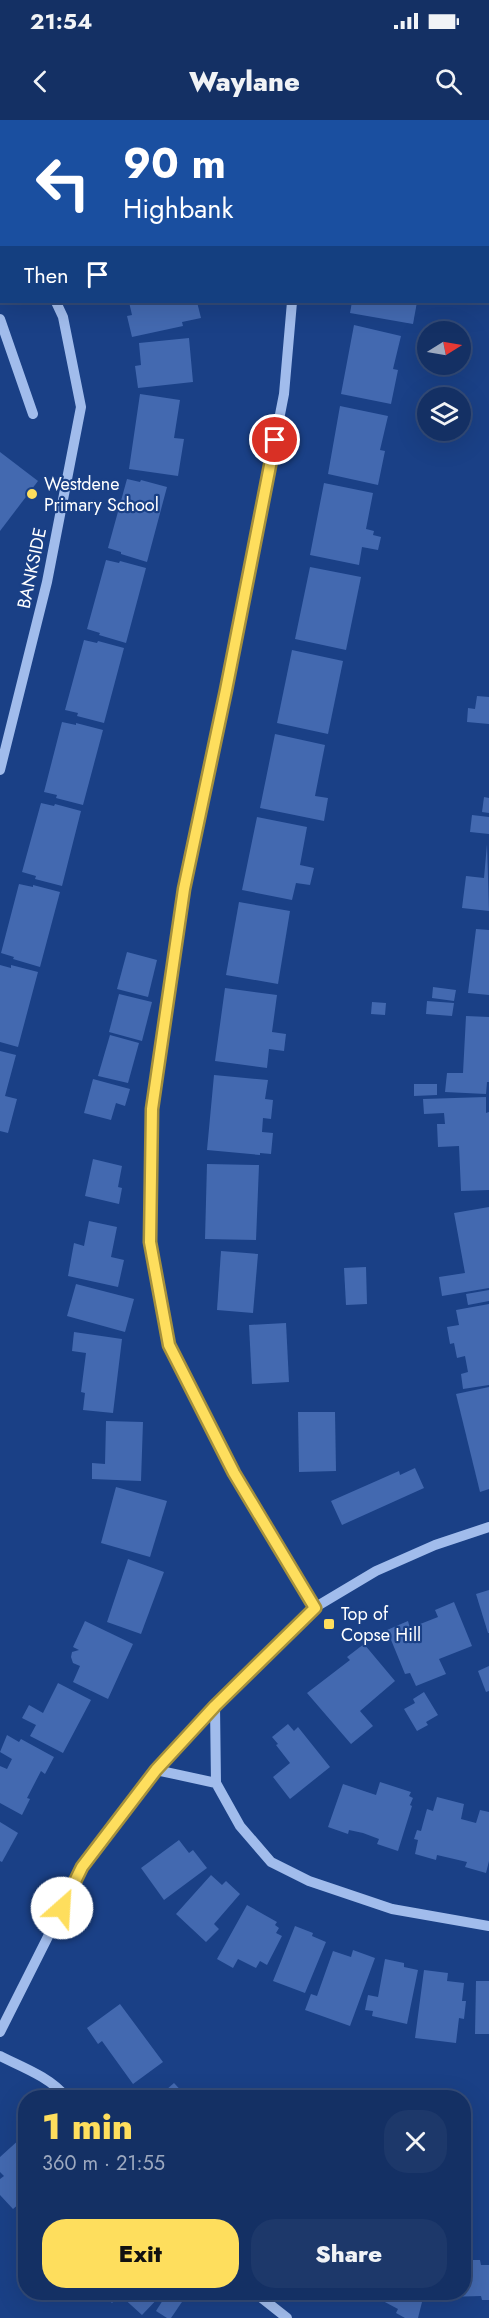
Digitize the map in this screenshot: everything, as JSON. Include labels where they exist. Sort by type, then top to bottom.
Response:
[{"type":"street","name":"BANKSIDE","points":[[0,770],[47,582],[81,406],[63,317],[56,303]]},
{"type":"street","points":[[292,303],[284,394],[184,889],[152,1109],[150,1242],[169,1345],[234,1473],[315,1608]]},
{"type":"street","points":[[0,319],[33,414]]},
{"type":"street","points":[[0,2032],[82,1867],[156,1770],[215,1706],[315,1608],[376,1571],[435,1545],[489,1527]]},
{"type":"street","points":[[215,1706],[216,1783],[240,1826],[271,1862],[309,1881],[392,1909],[489,1926]]},
{"type":"street","points":[[156,1770],[216,1783]]},
{"type":"street","points":[[0,2056],[34,2072],[57,2090]]},
{"type":"street","points":[[264,2300],[287,2318]]},
{"type":"building","points":[[129,303],[197,303],[201,318],[182,322],[183,326],[132,337],[127,316],[132,315]]},
{"type":"building","points":[[352,303],[417,303],[413,324],[350,313]]},
{"type":"building","points":[[354,325],[401,336],[393,369],[398,370],[391,404],[341,394]]},
{"type":"building","points":[[189,338],[193,382],[138,388],[135,366],[141,365],[139,343]]},
{"type":"building","points":[[140,394],[180,400],[174,438],[184,439],[178,476],[129,469]]},
{"type":"building","points":[[340,406],[388,416],[380,450],[385,451],[378,485],[328,474]]},
{"type":"building","name":"Westdene Primary School","points":[[0,452],[38,481],[0,531]]},
{"type":"building","points":[[127,479],[167,487],[147,562],[108,548]]},
{"type":"building","points":[[324,483],[373,493],[366,529],[374,531],[373,535],[381,537],[378,550],[362,547],[359,565],[310,555]]},
{"type":"building","points":[[106,560],[146,568],[126,643],[87,629]]},
{"type":"building","points":[[310,567],[361,577],[346,650],[295,639]]},
{"type":"building","points":[[84,640],[124,648],[104,723],[77,716],[78,713],[65,710]]},
{"type":"building","points":[[292,650],[343,661],[328,734],[277,723]]},
{"type":"building","points":[[477,696],[489,697],[489,724],[467,722],[468,708],[475,709]]},
{"type":"building","points":[[62,722],[103,730],[83,805],[56,798],[57,795],[44,792]]},
{"type":"building","points":[[275,734],[325,745],[315,796],[328,798],[324,821],[260,808]]},
{"type":"building","points":[[484,797],[489,798],[489,813],[482,812]]},
{"type":"building","points":[[41,803],[81,811],[62,886],[35,879],[36,876],[22,872]]},
{"type":"building","points":[[472,815],[489,817],[489,834],[470,832]]},
{"type":"building","points":[[257,817],[307,827],[300,865],[314,868],[310,885],[296,883],[292,900],[242,890]]},
{"type":"building","points":[[487,844],[489,911],[462,908],[466,876],[484,878]]},
{"type":"building","points":[[19,884],[60,892],[40,967],[1,953]]},
{"type":"building","points":[[239,902],[290,911],[278,984],[226,975]]},
{"type":"building","points":[[476,929],[489,930],[489,995],[468,993]]},
{"type":"building","points":[[127,952],[157,960],[148,997],[117,989]]},
{"type":"building","points":[[0,965],[11,968],[11,965],[38,972],[18,1047],[0,1042]]},
{"type":"building","points":[[433,987],[456,990],[454,1001],[432,998]]},
{"type":"building","points":[[225,988],[277,995],[272,1032],[286,1034],[284,1051],[269,1049],[267,1068],[215,1061]]},
{"type":"building","points":[[119,994],[152,1002],[142,1041],[109,1032]]},
{"type":"building","points":[[427,1001],[454,1003],[452,1016],[426,1014]]},
{"type":"building","points":[[372,1002],[386,1003],[385,1015],[371,1014]]},
{"type":"building","points":[[466,1016],[489,1017],[489,1082],[487,1082],[486,1094],[445,1092],[447,1073],[463,1073]]},
{"type":"building","points":[[110,1035],[139,1043],[128,1083],[98,1076]]},
{"type":"building","points":[[0,1051],[16,1055],[5,1096],[17,1099],[8,1133],[0,1131]]},
{"type":"building","points":[[214,1075],[268,1080],[265,1099],[273,1100],[271,1119],[263,1118],[262,1132],[273,1133],[271,1154],[207,1150]]},
{"type":"building","points":[[93,1079],[130,1089],[125,1106],[116,1103],[111,1120],[84,1113]]},
{"type":"building","points":[[414,1084],[437,1084],[437,1095],[414,1096]]},
{"type":"building","points":[[486,1097],[486,1113],[489,1112],[489,1190],[461,1191],[459,1146],[438,1147],[437,1124],[445,1124],[444,1113],[424,1114],[423,1099]]},
{"type":"building","points":[[93,1159],[122,1166],[118,1187],[122,1188],[119,1204],[85,1196]]},
{"type":"building","points":[[207,1164],[259,1165],[256,1240],[205,1239]]},
{"type":"building","points":[[489,1207],[489,1288],[442,1296],[439,1277],[465,1273],[454,1213]]},
{"type":"building","points":[[89,1221],[117,1227],[111,1257],[124,1260],[118,1287],[68,1276],[74,1243],[84,1246]]},
{"type":"building","points":[[221,1251],[258,1254],[253,1313],[217,1310]]},
{"type":"building","points":[[366,1267],[367,1304],[346,1305],[344,1268]]},
{"type":"building","points":[[76,1284],[134,1299],[125,1332],[67,1316]]},
{"type":"building","points":[[489,1290],[489,1301],[468,1305],[466,1294]]},
{"type":"building","points":[[489,1304],[489,1385],[463,1389],[461,1374],[468,1372],[465,1356],[457,1358],[454,1343],[450,1344],[447,1327],[459,1325],[456,1310]]},
{"type":"building","points":[[286,1323],[289,1382],[252,1384],[249,1325]]},
{"type":"building","points":[[74,1332],[122,1339],[113,1413],[83,1410],[85,1393],[81,1392],[86,1353],[72,1351]]},
{"type":"building","points":[[489,1387],[489,1489],[480,1492],[456,1394]]},
{"type":"building","points":[[298,1412],[335,1412],[336,1471],[299,1472]]},
{"type":"building","points":[[106,1421],[143,1422],[141,1481],[92,1479],[92,1463],[105,1464]]},
{"type":"building","points":[[415,1468],[424,1488],[342,1525],[331,1501],[399,1471],[400,1475]]},
{"type":"building","points":[[116,1487],[167,1501],[150,1557],[101,1543]]},
{"type":"building","points":[[128,1559],[164,1572],[141,1634],[107,1622]]},
{"type":"building","points":[[489,1590],[489,1633],[488,1633],[476,1594]]},
{"type":"building","points":[[454,1602],[472,1646],[439,1659],[446,1674],[416,1686],[410,1673],[405,1674],[387,1630],[408,1621],[410,1628],[438,1617],[435,1610]]},
{"type":"building","points":[[85,1621],[133,1644],[108,1699],[73,1682],[80,1666],[73,1663],[71,1657],[72,1652],[79,1650],[73,1647]]},
{"type":"building","points":[[364,1644],[395,1681],[360,1711],[373,1726],[351,1744],[307,1693],[350,1660],[347,1657]]},
{"type":"building","points":[[489,1666],[489,1691],[486,1692],[478,1671]]},
{"type":"building","points":[[58,1683],[91,1700],[63,1753],[30,1736],[36,1725],[22,1718],[29,1705],[43,1713]]},
{"type":"building","points":[[424,1692],[438,1715],[426,1722],[428,1725],[417,1731],[404,1709],[415,1703],[413,1699]]},
{"type":"building","points":[[288,1724],[294,1731],[298,1727],[330,1767],[290,1799],[273,1777],[290,1763],[272,1737]]},
{"type":"building","points":[[7,1735],[19,1742],[21,1739],[54,1757],[45,1774],[41,1771],[27,1798],[30,1799],[22,1815],[0,1803],[0,1766],[7,1769],[12,1759],[0,1752]]},
{"type":"building","points":[[380,1782],[411,1792],[409,1796],[413,1798],[398,1851],[377,1844],[379,1839],[363,1833],[349,1830],[348,1834],[328,1827],[343,1784],[376,1795]]},
{"type":"building","points":[[437,1797],[464,1804],[461,1819],[476,1823],[480,1810],[489,1812],[489,1861],[486,1873],[465,1867],[467,1862],[437,1855],[436,1860],[415,1854],[418,1840],[414,1839],[417,1830],[421,1831],[427,1809],[433,1811]]},
{"type":"building","points":[[0,1822],[18,1833],[2,1862],[0,1861]]},
{"type":"building","points":[[179,1840],[189,1853],[193,1850],[207,1868],[164,1900],[141,1868]]},
{"type":"building","points":[[211,1875],[222,1885],[226,1881],[240,1894],[214,1924],[219,1929],[206,1942],[176,1914]]},
{"type":"building","points":[[247,1905],[277,1922],[275,1925],[279,1928],[276,1933],[282,1936],[267,1965],[260,1961],[256,1968],[238,1959],[233,1968],[217,1959]]},
{"type":"building","points":[[295,1926],[313,1933],[312,1936],[326,1942],[305,1993],[273,1981]]},
{"type":"building","points":[[353,1950],[375,1958],[350,2026],[305,2010],[311,1994],[317,1996],[333,1951],[351,1957]]},
{"type":"building","points":[[385,1959],[404,1963],[404,1967],[418,1970],[407,2024],[372,2016],[373,2011],[365,2010],[368,1995],[378,1997]]},
{"type":"building","points":[[424,1970],[448,1973],[447,1981],[464,1983],[462,2001],[466,2001],[464,2019],[459,2018],[456,2043],[415,2038]]},
{"type":"building","points":[[476,1981],[489,1981],[489,2034],[475,2034]]},
{"type":"building","points":[[120,2004],[163,2062],[133,2084],[102,2041],[98,2044],[87,2028]]},
{"type":"building","points":[[174,2083],[180,2090],[166,2090]]},
{"type":"building","points":[[18,2141],[18,2205],[13,2209],[0,2195],[0,2179],[4,2176],[0,2172],[0,2157]]},
{"type":"building","points":[[471,2260],[480,2260],[481,2265],[489,2265],[489,2300],[482,2300],[481,2296],[471,2296]]},
{"type":"building","points":[[126,2300],[156,2300],[142,2315]]},
{"type":"building","points":[[163,2300],[183,2300],[171,2318],[156,2311]]},
{"type":"building","points":[[381,2300],[422,2300],[418,2318],[405,2318],[396,2313],[398,2309]]},
{"type":"place","name":"Westdene Primary School","points":[[32,494]]},
{"type":"place","name":"Top of Copse Hill","points":[[329,1624]]},
{"type":"route","points":[[62,1908],[82,1867],[156,1770],[215,1706],[315,1608],[234,1473],[169,1345],[150,1242],[152,1109],[184,889],[275,440]]}]
